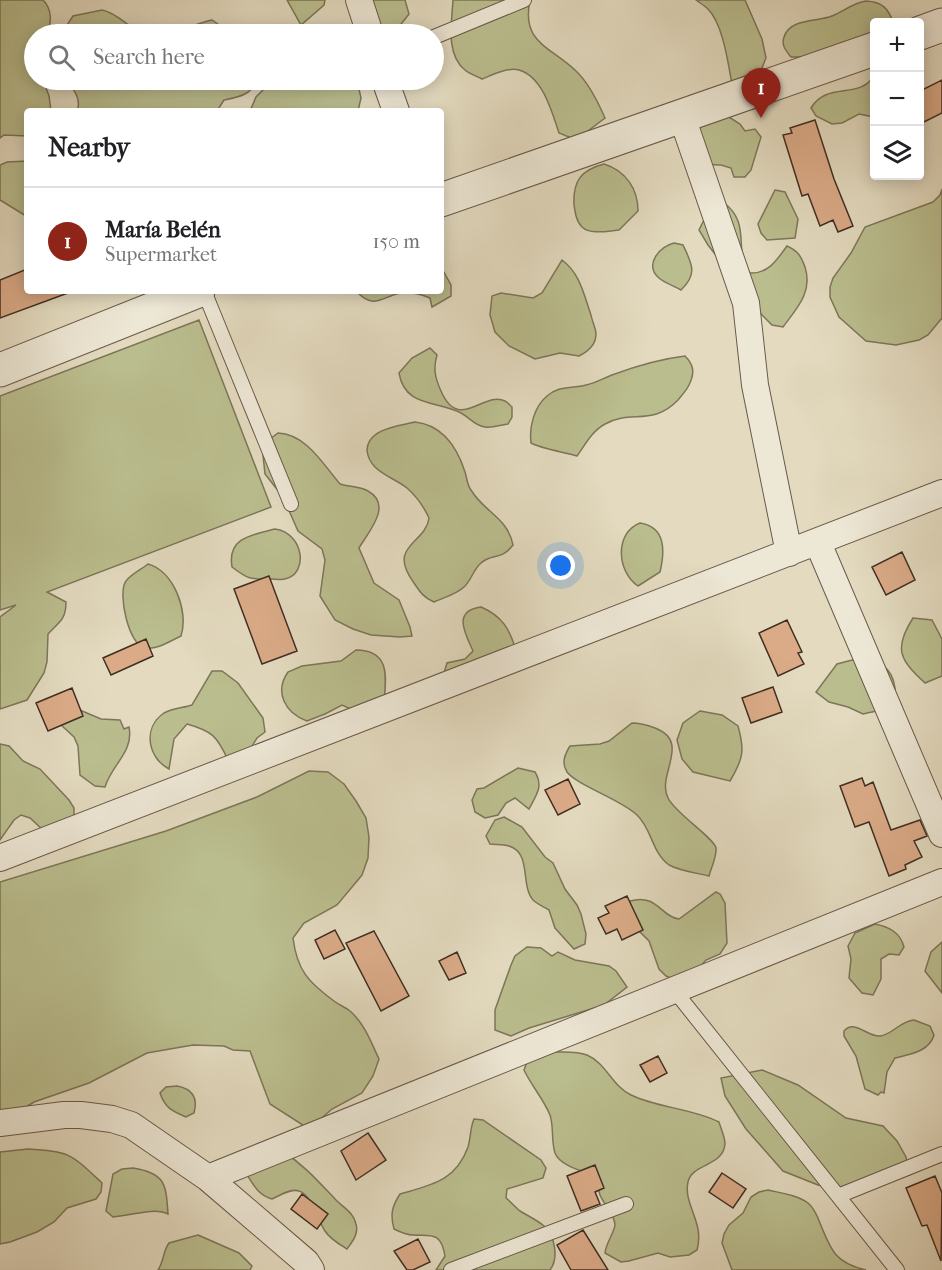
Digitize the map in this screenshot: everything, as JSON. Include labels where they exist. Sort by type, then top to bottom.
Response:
[{"type":"street","points":[[358,0],[366,24]]},
{"type":"street","points":[[924,32],[942,25]]},
{"type":"street","points":[[444,199],[870,50]]},
{"type":"street","points":[[389,90],[395,108]]},
{"type":"street","points":[[682,117],[746,303],[755,385],[789,553]]},
{"type":"street","points":[[0,370],[190,294]]},
{"type":"street","points":[[0,858],[818,543],[942,493]]},
{"type":"street","points":[[818,543],[942,834]]},
{"type":"street","points":[[208,1178],[942,882]]},
{"type":"street","points":[[0,1123],[64,1115],[112,1119],[131,1125],[208,1178],[302,1268]]},
{"type":"lane","points":[[444,33],[524,0]]},
{"type":"lane","points":[[205,294],[291,504]]},
{"type":"lane","points":[[674,990],[897,1270]]},
{"type":"lane","points":[[838,1196],[942,1154]]},
{"type":"lane","points":[[451,1270],[626,1204]]},
{"type":"green space","points":[[0,0],[43,0],[50,12],[50,24],[24,24],[24,90],[47,90],[51,108],[24,108],[24,136],[4,135],[0,138]]},
{"type":"green space","points":[[287,0],[325,0],[324,5],[300,24]]},
{"type":"green space","points":[[350,0],[405,0],[409,14],[401,24],[376,24]]},
{"type":"green space","points":[[453,0],[530,0],[528,14],[534,35],[581,76],[593,93],[605,118],[576,140],[559,133],[545,96],[540,87],[527,74],[519,70],[510,70],[482,79],[467,71],[459,63],[452,46]]},
{"type":"green space","points":[[696,0],[745,0],[762,39],[766,58],[752,92],[732,84],[718,24],[708,9]]},
{"type":"green space","points":[[861,2],[876,3],[884,7],[891,18],[870,18],[870,34],[812,57],[791,57],[786,50],[783,40],[787,31],[792,27],[832,16]]},
{"type":"green space","points":[[102,10],[128,24],[68,24],[73,16]]},
{"type":"green space","points":[[212,20],[218,24],[200,24]]},
{"type":"green space","points":[[870,81],[870,116],[859,114],[842,123],[832,124],[816,116],[811,108],[825,95],[852,90]]},
{"type":"green space","points":[[250,90],[224,100],[219,108],[78,108],[78,98],[74,91]]},
{"type":"green space","points":[[263,90],[359,90],[361,98],[359,108],[251,108],[256,97]]},
{"type":"green space","points":[[721,112],[740,124],[745,131],[755,129],[761,137],[751,170],[745,177],[734,177],[731,168],[721,165],[692,164],[678,130]]},
{"type":"green space","points":[[24,161],[24,215],[0,200],[0,165],[7,162]]},
{"type":"green space","points":[[604,164],[619,171],[629,182],[636,195],[638,211],[619,230],[590,231],[582,227],[577,219],[574,204],[575,189],[584,173]]},
{"type":"green space","points":[[942,189],[942,318],[928,335],[919,340],[896,345],[866,341],[839,317],[830,297],[833,278],[851,253],[865,227],[933,202]]},
{"type":"green space","points":[[775,190],[785,192],[798,219],[795,238],[767,240],[761,233],[758,224]]},
{"type":"green space","points":[[723,202],[732,210],[737,219],[742,256],[750,273],[767,269],[787,246],[802,260],[807,276],[805,292],[783,327],[772,325],[762,315],[699,230],[708,212]]},
{"type":"green space","points":[[674,243],[683,245],[692,269],[690,279],[681,290],[659,278],[653,268],[653,262],[659,252]]},
{"type":"green space","points":[[562,260],[573,271],[581,285],[596,338],[590,348],[579,356],[560,353],[535,359],[509,346],[495,332],[490,315],[492,296],[501,293],[533,298],[542,293]]},
{"type":"green space","points":[[444,272],[451,285],[451,296],[432,307],[430,298],[419,294],[444,294]]},
{"type":"green space","points":[[360,294],[398,294],[378,301]]},
{"type":"green space","points":[[199,320],[271,507],[47,592],[66,602],[66,608],[59,623],[48,634],[47,662],[44,673],[27,700],[0,709],[0,617],[16,605],[0,610],[0,396]]},
{"type":"green space","points":[[430,348],[437,355],[436,377],[448,403],[456,409],[464,410],[497,399],[505,401],[512,407],[512,417],[508,424],[481,426],[461,413],[415,398],[408,392],[402,384],[399,373],[412,358]]},
{"type":"green space","points":[[685,356],[693,369],[691,381],[678,400],[668,408],[650,416],[624,418],[605,424],[593,434],[577,456],[531,443],[531,430],[536,411],[542,401],[552,393],[589,384],[648,363]]},
{"type":"green space","points":[[415,422],[434,428],[448,439],[458,454],[476,498],[506,528],[513,545],[501,555],[481,563],[461,589],[434,602],[418,589],[406,570],[404,560],[410,546],[426,527],[429,518],[420,502],[410,491],[375,467],[367,451],[368,443],[378,433],[385,429]]},
{"type":"green space","points":[[278,433],[288,435],[305,444],[340,484],[365,489],[379,503],[377,518],[359,548],[374,583],[399,600],[412,636],[371,635],[335,620],[320,596],[325,560],[322,549],[298,531],[283,497],[265,474],[263,455],[270,439]]},
{"type":"green space","points":[[640,523],[655,529],[662,541],[663,556],[660,572],[638,586],[626,572],[621,553],[626,535]]},
{"type":"green space","points":[[275,529],[285,532],[297,545],[300,562],[293,576],[283,579],[254,579],[246,577],[232,567],[231,557],[237,544],[250,536]]},
{"type":"green space","points":[[148,564],[157,568],[172,584],[183,616],[181,636],[154,648],[139,645],[134,638],[126,618],[123,596],[126,581]]},
{"type":"green space","points":[[481,607],[504,624],[516,651],[444,673],[447,663],[465,659],[473,651],[464,630],[464,618],[466,613],[472,609]]},
{"type":"green space","points":[[913,618],[932,620],[942,639],[942,676],[925,683],[910,668],[902,654],[903,638]]},
{"type":"green space","points":[[356,650],[367,651],[381,660],[385,675],[384,702],[355,711],[342,705],[307,721],[293,713],[282,694],[282,687],[288,672],[302,666],[341,661]]},
{"type":"green space","points":[[856,659],[870,661],[887,669],[895,690],[890,708],[863,714],[829,702],[816,692],[837,664]]},
{"type":"green space","points":[[212,671],[222,671],[238,683],[263,718],[265,732],[257,738],[246,756],[228,760],[213,736],[187,724],[174,739],[169,769],[156,758],[152,750],[150,734],[153,727],[164,713],[192,705]]},
{"type":"green space","points":[[75,708],[101,719],[120,720],[124,729],[129,727],[128,744],[105,787],[95,786],[80,775],[78,746],[74,737],[61,725]]},
{"type":"green space","points":[[700,711],[722,715],[738,726],[742,755],[730,781],[693,772],[682,759],[677,740],[683,723]]},
{"type":"green space","points":[[632,723],[655,728],[666,734],[671,742],[671,760],[666,779],[668,798],[678,811],[714,844],[715,858],[709,876],[669,865],[659,854],[646,827],[637,815],[572,777],[565,769],[564,759],[570,746],[600,744],[609,741]]},
{"type":"green space","points":[[0,744],[9,746],[23,761],[40,769],[69,800],[74,808],[74,819],[44,831],[30,818],[21,815],[14,820],[0,840]]},
{"type":"green space","points":[[518,768],[535,772],[538,777],[538,791],[529,809],[515,798],[506,803],[498,815],[485,818],[475,812],[472,800],[477,789],[484,788]]},
{"type":"green space","points":[[309,771],[328,772],[344,784],[366,818],[369,837],[368,858],[362,875],[337,905],[304,923],[293,938],[297,959],[305,974],[325,994],[355,1016],[367,1033],[379,1059],[373,1076],[362,1093],[332,1109],[309,1129],[270,1104],[250,1051],[233,1050],[224,1046],[193,1045],[147,1053],[89,1083],[34,1102],[3,1121],[0,1120],[0,882],[166,831],[257,797]]},
{"type":"green space","points":[[504,817],[522,827],[545,857],[553,863],[565,889],[581,914],[586,934],[585,944],[574,949],[555,928],[549,910],[533,900],[529,894],[521,855],[507,845],[490,844],[486,836],[495,820]]},
{"type":"green space","points":[[716,892],[720,894],[725,903],[727,943],[720,954],[706,960],[698,969],[675,980],[666,976],[659,969],[649,941],[635,927],[627,905],[630,901],[647,900],[679,919]]},
{"type":"green space","points":[[875,924],[893,931],[900,938],[904,947],[899,955],[889,954],[881,959],[881,979],[873,995],[862,993],[849,978],[851,959],[848,946],[855,933]]},
{"type":"green space","points":[[942,942],[942,993],[925,971],[931,952]]},
{"type":"green space","points":[[527,947],[541,948],[552,956],[558,952],[575,960],[609,966],[616,971],[627,987],[604,1005],[529,1028],[511,1036],[495,1030],[495,1010],[511,965],[515,956]]},
{"type":"green space","points":[[914,1020],[930,1026],[934,1035],[932,1041],[923,1049],[895,1058],[887,1072],[884,1093],[881,1092],[878,1095],[865,1089],[856,1056],[844,1036],[844,1031],[852,1027],[880,1036]]},
{"type":"green space","points":[[555,1052],[575,1052],[587,1055],[599,1063],[624,1091],[631,1095],[719,1122],[725,1141],[723,1151],[719,1157],[695,1171],[688,1182],[688,1198],[698,1231],[697,1250],[689,1255],[670,1257],[658,1253],[621,1262],[605,1253],[615,1225],[600,1195],[595,1176],[572,1168],[558,1158],[554,1148],[550,1115],[524,1070],[527,1062]]},
{"type":"green space","points":[[762,1070],[798,1085],[846,1118],[883,1126],[897,1141],[906,1157],[910,1175],[837,1189],[818,1185],[783,1171],[746,1129],[725,1096],[721,1078]]},
{"type":"green space","points":[[177,1086],[187,1089],[195,1099],[194,1113],[186,1117],[170,1108],[160,1093],[166,1087]]},
{"type":"green space","points":[[474,1119],[483,1120],[541,1160],[546,1168],[543,1178],[507,1189],[506,1198],[520,1211],[548,1230],[555,1253],[550,1270],[436,1270],[445,1256],[438,1239],[430,1235],[408,1234],[394,1229],[392,1211],[400,1194],[441,1180],[457,1167],[468,1147]]},
{"type":"green space","points":[[28,1149],[62,1153],[76,1160],[102,1183],[101,1192],[96,1199],[67,1208],[54,1222],[37,1232],[0,1244],[0,1152]]},
{"type":"green space","points":[[281,1150],[310,1173],[353,1217],[357,1231],[347,1249],[327,1234],[311,1202],[303,1193],[292,1191],[272,1199],[259,1192],[246,1173]]},
{"type":"green space","points":[[133,1168],[152,1173],[162,1182],[165,1188],[168,1214],[156,1211],[113,1217],[106,1211],[113,1174],[122,1169]]},
{"type":"green space","points":[[768,1190],[794,1196],[808,1203],[815,1212],[827,1241],[836,1254],[847,1264],[866,1270],[732,1270],[722,1243],[724,1234],[729,1225],[743,1213],[751,1197]]},
{"type":"green space","points":[[198,1235],[239,1253],[252,1266],[250,1270],[158,1270],[169,1243]]},
{"type":"building","points":[[942,80],[942,113],[924,122],[924,89]]},
{"type":"building","points":[[815,120],[834,179],[853,226],[838,232],[833,220],[820,226],[808,194],[802,196],[783,135],[792,133],[790,128]]},
{"type":"building","points":[[24,270],[24,294],[65,294],[0,318],[0,280]]},
{"type":"building","points":[[902,552],[915,580],[886,595],[872,567]]},
{"type":"building","points":[[269,576],[297,651],[262,664],[234,589]]},
{"type":"building","points":[[787,620],[802,652],[798,653],[804,664],[778,676],[759,633]]},
{"type":"building","points":[[146,639],[153,656],[111,675],[103,658]]},
{"type":"building","points":[[773,687],[782,712],[751,723],[742,698]]},
{"type":"building","points":[[72,688],[83,716],[48,731],[36,703]]},
{"type":"building","points":[[862,778],[865,786],[873,782],[891,830],[920,820],[927,836],[914,841],[922,857],[905,865],[906,869],[889,876],[869,822],[855,827],[840,786]]},
{"type":"building","points":[[568,779],[580,804],[558,815],[545,790]]},
{"type":"building","points":[[627,896],[643,930],[622,940],[617,929],[606,934],[598,918],[609,913],[605,906]]},
{"type":"building","points":[[335,930],[345,949],[324,959],[315,940]]},
{"type":"building","points":[[374,931],[409,996],[381,1011],[346,943]]},
{"type":"building","points":[[457,952],[466,973],[449,980],[439,961]]},
{"type":"building","points":[[658,1056],[667,1073],[650,1082],[640,1065]]},
{"type":"building","points":[[368,1133],[386,1160],[356,1180],[341,1151]]},
{"type":"building","points":[[595,1165],[604,1188],[595,1192],[600,1204],[581,1211],[567,1176]]},
{"type":"building","points":[[722,1173],[746,1189],[733,1208],[709,1192]]},
{"type":"building","points":[[935,1176],[942,1193],[941,1261],[927,1225],[922,1226],[906,1188]]},
{"type":"building","points":[[302,1194],[328,1214],[317,1229],[291,1209]]},
{"type":"building","points":[[583,1230],[608,1270],[571,1270],[557,1245]]},
{"type":"building","points":[[418,1239],[430,1262],[413,1270],[407,1270],[394,1251]]},
{"type":"place","name":"María Belén","points":[[761,118]]}]
